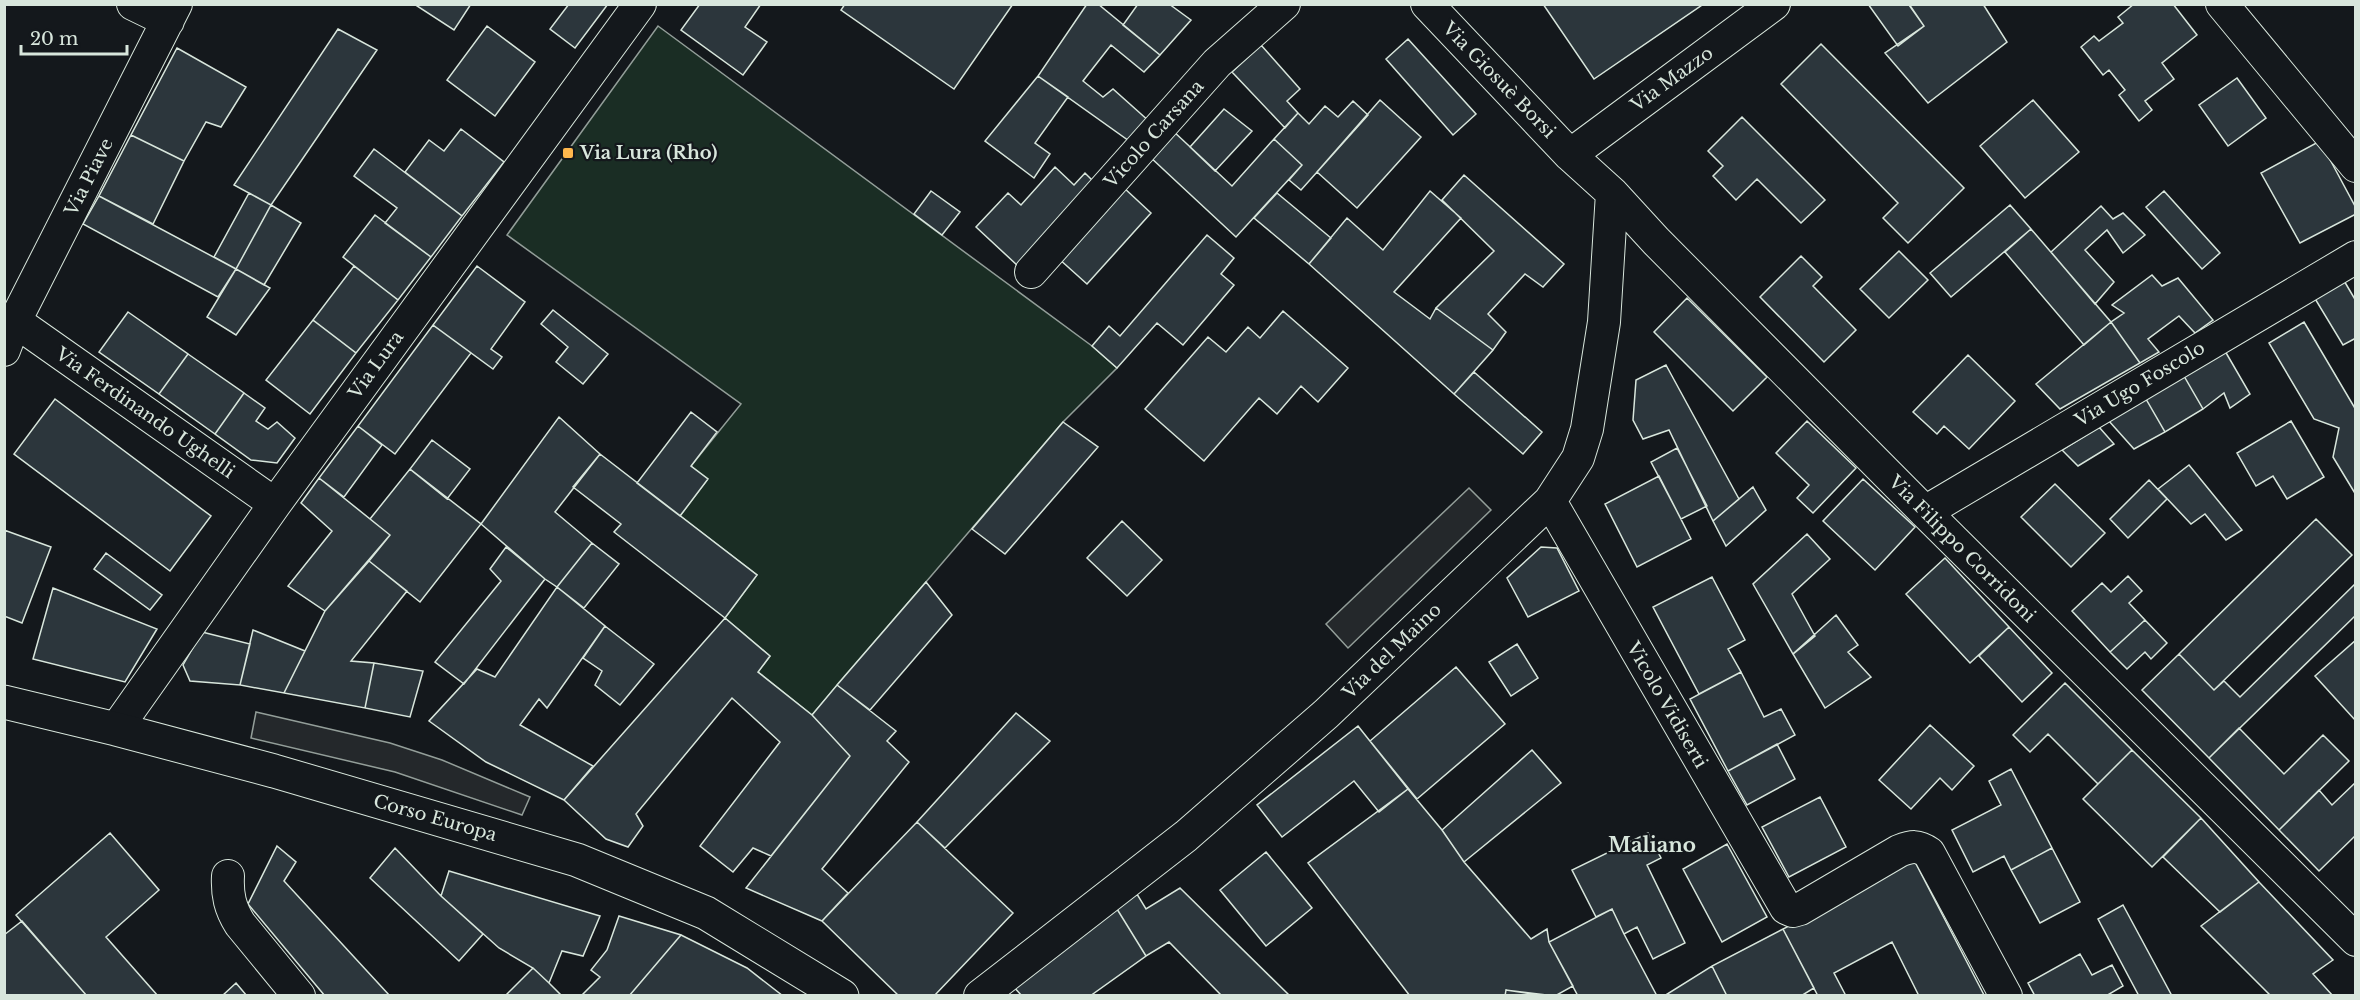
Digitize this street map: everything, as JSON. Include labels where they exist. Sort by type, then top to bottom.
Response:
[{"type":"main road","name":"Corso Europa","points":[[4,702],[274,771],[577,860],[706,913],[842,996]]},
{"type":"street","points":[[133,4],[172,13]]},
{"type":"street","name":"Via Lura","points":[[116,729],[275,504],[640,4]]},
{"type":"street","name":"Vicolo Carsana","points":[[1031,272],[1217,63],[1284,4]]},
{"type":"street","name":"Via Giosuè Borsi","points":[[1426,4],[1570,155]]},
{"type":"street","points":[[2222,4],[2355,166]]},
{"type":"street","name":"Via Mazzo","points":[[1570,155],[1772,5]]},
{"type":"street","name":"Via Piave","points":[[10,336],[172,13]]},
{"type":"street","name":"Via Filippo Corridoni","points":[[1570,155],[1612,193],[1656,241],[1925,512],[2355,940]]},
{"type":"street","name":"Via del Maino","points":[[980,996],[1186,836],[1326,714],[1550,501],[1578,458],[1587,429],[1604,322],[1612,193]]},
{"type":"street","name":"Via Ugo Foscolo","points":[[1925,512],[2355,257]]},
{"type":"street","name":"Via Ferdinando Ughelli","points":[[10,336],[275,504]]},
{"type":"street","name":"Vicolo Vidiserti","points":[[1550,501],[1786,908],[1800,909],[1899,851],[1910,847],[1920,847],[1929,853],[2006,996]]},
{"type":"street","points":[[228,876],[227,894],[240,924],[299,996]]},
{"type":"green space","points":[[658,26],[1092,346],[1117,368],[1063,422],[812,715],[758,672],[770,656],[725,618],[757,575],[680,516],[707,480],[691,466],[741,404],[507,235]]},
{"type":"shaded area","points":[[1469,488],[1491,510],[1348,648],[1326,624]]},
{"type":"shaded area","points":[[256,712],[390,743],[442,760],[530,797],[522,815],[395,772],[251,738]]},
{"type":"building","points":[[414,4],[471,4],[454,30]]},
{"type":"building","points":[[569,4],[608,4],[575,48],[550,29]]},
{"type":"building","points":[[700,4],[761,4],[745,27],[767,42],[743,75],[681,30]]},
{"type":"building","points":[[845,4],[1013,4],[954,89],[841,10]]},
{"type":"building","points":[[1087,4],[1098,4],[1160,55],[1144,72],[1111,45],[1083,81],[1103,97],[1113,89],[1150,122],[1132,143],[1038,76]]},
{"type":"building","points":[[1138,4],[1169,4],[1191,20],[1160,55],[1123,25]]},
{"type":"building","points":[[1543,4],[1702,4],[1702,5],[1594,79]]},
{"type":"building","points":[[1868,4],[1909,4],[1924,26],[1898,46]]},
{"type":"building","points":[[1983,4],[2007,42],[1928,103],[1885,53],[1924,26],[1909,5]]},
{"type":"building","points":[[2134,4],[2173,4],[2197,35],[2162,63],[2174,79],[2145,101],[2152,110],[2139,121],[2119,95],[2125,90],[2109,70],[2103,75],[2081,47],[2094,36],[2099,41],[2123,23],[2118,17]]},
{"type":"building","points":[[487,26],[535,62],[495,116],[447,80]]},
{"type":"building","points":[[338,29],[377,50],[271,205],[234,185]]},
{"type":"building","points":[[1408,39],[1476,114],[1453,135],[1386,59]]},
{"type":"building","points":[[1821,44],[1964,188],[1908,243],[1883,218],[1898,203],[1781,84]]},
{"type":"building","points":[[1261,45],[1300,89],[1287,101],[1298,113],[1285,128],[1232,72]]},
{"type":"building","points":[[177,48],[246,87],[221,127],[206,122],[184,161],[131,135]]},
{"type":"building","points":[[1038,76],[1068,97],[1035,143],[1050,154],[1034,178],[985,141]]},
{"type":"building","points":[[2237,78],[2266,118],[2228,146],[2199,105]]},
{"type":"building","points":[[1380,100],[1421,137],[1357,208],[1317,172]]},
{"type":"building","points":[[2033,100],[2079,152],[2025,198],[1980,146]]},
{"type":"building","points":[[1353,101],[1368,115],[1301,190],[1289,180],[1302,165],[1274,139],[1298,113],[1309,124],[1325,106],[1338,117]]},
{"type":"building","points":[[1224,109],[1252,131],[1215,171],[1190,147]]},
{"type":"building","points":[[1742,117],[1825,200],[1801,223],[1757,179],[1736,200],[1713,176],[1723,166],[1708,151]]},
{"type":"building","points":[[461,129],[504,162],[462,216],[405,172],[429,140],[444,151]]},
{"type":"building","points":[[1172,130],[1232,186],[1274,139],[1302,165],[1236,237],[1149,156]]},
{"type":"building","points":[[131,135],[184,161],[153,224],[99,196]]},
{"type":"building","points":[[2320,141],[2356,208],[2356,214],[2300,243],[2261,173]]},
{"type":"building","points":[[374,149],[462,216],[431,257],[385,223],[397,208],[354,176]]},
{"type":"building","points":[[1055,167],[1074,185],[1085,173],[1095,183],[1018,266],[976,227],[1008,193],[1021,205]]},
{"type":"building","points":[[1464,175],[1564,264],[1543,287],[1525,274],[1488,314],[1506,332],[1493,350],[1436,308],[1494,251],[1442,200]]},
{"type":"building","points":[[1123,187],[1151,213],[1087,284],[1058,258]]},
{"type":"building","points":[[931,191],[960,212],[942,235],[914,214]]},
{"type":"building","points":[[1430,191],[1461,218],[1394,292],[1430,319],[1436,308],[1493,350],[1454,394],[1309,264],[1347,218],[1383,250]]},
{"type":"building","points":[[2164,191],[2220,253],[2202,269],[2146,207]]},
{"type":"building","points":[[249,193],[271,205],[236,269],[214,257]]},
{"type":"building","points":[[1277,193],[1331,238],[1309,264],[1254,218]]},
{"type":"building","points":[[99,196],[236,269],[218,297],[83,224]]},
{"type":"building","points":[[271,205],[301,223],[264,285],[236,269]]},
{"type":"building","points":[[2010,205],[2031,229],[1951,297],[1930,273]]},
{"type":"building","points":[[2101,206],[2113,219],[2123,213],[2145,235],[2123,253],[2107,230],[2085,250],[2114,282],[2095,304],[2051,252]]},
{"type":"building","points":[[375,215],[431,257],[398,300],[343,257]]},
{"type":"building","points":[[2031,229],[2111,322],[2084,345],[2005,252]]},
{"type":"building","points":[[1207,235],[1234,258],[1221,274],[1234,285],[1183,345],[1157,323],[1117,368],[1092,346],[1109,326],[1120,336]]},
{"type":"building","points":[[1899,251],[1928,280],[1889,318],[1860,289]]},
{"type":"building","points":[[1801,256],[1822,277],[1813,286],[1856,330],[1824,362],[1760,297]]},
{"type":"building","points":[[354,266],[398,300],[356,353],[313,320]]},
{"type":"building","points":[[477,266],[525,302],[491,349],[502,357],[493,369],[433,325]]},
{"type":"building","points":[[236,269],[270,288],[236,335],[207,317]]},
{"type":"building","points":[[2152,275],[2162,286],[2178,278],[2213,320],[2195,333],[2179,316],[2148,339],[2159,352],[2140,363],[2111,322],[2124,313],[2112,305]]},
{"type":"building","points":[[2343,279],[2356,301],[2356,338],[2343,345],[2314,297]]},
{"type":"building","points":[[1687,298],[1767,377],[1733,411],[1654,332]]},
{"type":"building","points":[[553,310],[608,354],[583,384],[556,362],[568,347],[541,324]]},
{"type":"building","points":[[1283,311],[1348,368],[1318,402],[1301,386],[1277,414],[1259,398],[1204,461],[1145,409],[1208,337],[1226,352],[1248,327],[1260,338]]},
{"type":"building","points":[[128,312],[188,354],[159,394],[99,352]]},
{"type":"building","points":[[313,320],[356,353],[310,414],[266,380]]},
{"type":"building","points":[[2111,322],[2140,363],[2060,409],[2036,384]]},
{"type":"building","points":[[2304,322],[2356,410],[2356,495],[2333,457],[2339,428],[2314,419],[2269,343]]},
{"type":"building","points":[[433,325],[471,353],[395,454],[358,426]]},
{"type":"building","points":[[2225,351],[2250,394],[2230,408],[2224,393],[2203,409],[2184,376]]},
{"type":"building","points":[[188,354],[244,393],[215,434],[159,394]]},
{"type":"building","points":[[1968,355],[2015,401],[1969,449],[1944,426],[1937,434],[1913,412]]},
{"type":"building","points":[[1666,365],[1739,499],[1713,521],[1669,430],[1643,439],[1633,420],[1636,380]]},
{"type":"building","points":[[1474,372],[1542,432],[1523,454],[1454,394]]},
{"type":"building","points":[[2184,376],[2203,409],[2165,432],[2146,399]]},
{"type":"building","points":[[244,393],[265,408],[256,421],[268,429],[277,422],[295,438],[277,463],[251,460],[215,434]]},
{"type":"building","points":[[55,399],[211,516],[170,571],[14,454]]},
{"type":"building","points":[[2146,399],[2165,432],[2134,449],[2108,420]]},
{"type":"building","points":[[691,412],[717,432],[691,466],[708,479],[680,516],[637,483]]},
{"type":"building","points":[[559,417],[600,454],[555,512],[592,543],[557,587],[481,524]]},
{"type":"building","points":[[1807,421],[1856,468],[1813,513],[1797,498],[1809,485],[1776,453]]},
{"type":"building","points":[[2291,421],[2324,477],[2287,499],[2273,476],[2256,486],[2237,453]]},
{"type":"building","points":[[1063,422],[1098,447],[1005,554],[972,529]]},
{"type":"building","points":[[358,426],[382,445],[344,497],[319,478]]},
{"type":"building","points":[[2099,427],[2114,444],[2078,466],[2062,450]]},
{"type":"building","points":[[432,440],[470,469],[447,499],[410,469]]},
{"type":"building","points":[[1677,448],[1707,506],[1681,519],[1651,462]]},
{"type":"building","points":[[600,454],[757,575],[725,618],[614,532],[621,524],[573,487]]},
{"type":"building","points":[[2189,465],[2242,530],[2226,540],[2205,514],[2191,524],[2158,489]]},
{"type":"building","points":[[410,469],[481,524],[420,602],[369,561],[390,535],[370,519]]},
{"type":"building","points":[[1659,476],[1691,539],[1637,567],[1605,504]]},
{"type":"building","points":[[319,478],[390,535],[325,611],[288,586],[332,531],[301,503]]},
{"type":"building","points":[[1863,479],[1915,527],[1875,570],[1823,521]]},
{"type":"building","points":[[2149,480],[2167,499],[2128,538],[2110,519]]},
{"type":"building","points":[[2055,484],[2105,533],[2071,567],[2021,517]]},
{"type":"building","points":[[1753,487],[1766,510],[1726,546],[1713,521]]},
{"type":"building","points":[[2316,519],[2352,555],[2214,690],[2179,654]]},
{"type":"building","points":[[1122,521],[1162,560],[1127,596],[1087,558]]},
{"type":"building","points":[[4,530],[51,547],[22,623],[4,616]]},
{"type":"building","points":[[1807,534],[1830,559],[1792,594],[1815,636],[1793,654],[1753,584]]},
{"type":"building","points":[[592,543],[619,564],[584,608],[557,587]]},
{"type":"building","points":[[506,547],[545,579],[464,684],[435,662],[501,581],[490,569]]},
{"type":"building","points":[[1541,547],[1557,548],[1579,591],[1528,617],[1507,578]]},
{"type":"building","points":[[106,553],[162,595],[150,610],[94,569]]},
{"type":"building","points":[[1945,558],[2009,627],[1970,663],[1906,594]]},
{"type":"building","points":[[369,561],[407,591],[351,661],[374,663],[365,708],[284,693],[325,611]]},
{"type":"building","points":[[2128,576],[2142,591],[2129,603],[2145,620],[2110,652],[2072,611],[2102,583],[2111,592]]},
{"type":"building","points":[[1712,577],[1745,640],[1728,649],[1741,672],[1699,694],[1653,607]]},
{"type":"building","points":[[926,582],[952,615],[870,710],[837,685]]},
{"type":"building","points":[[2356,583],[2356,615],[2209,758],[2142,690],[2179,654],[2214,690],[2224,681],[2240,697]]},
{"type":"building","points":[[557,587],[605,626],[547,708],[539,699],[520,725],[593,766],[564,800],[486,762],[429,721],[477,669],[495,677]]},
{"type":"building","points":[[53,588],[157,629],[125,682],[33,659]]},
{"type":"building","points":[[1836,615],[1858,645],[1848,652],[1871,677],[1825,708],[1793,654]]},
{"type":"building","points":[[725,618],[770,656],[758,672],[812,715],[850,756],[771,856],[753,848],[733,872],[700,846],[780,742],[732,698],[636,814],[643,826],[628,847],[606,839],[564,800]]},
{"type":"building","points":[[2145,620],[2167,643],[2151,659],[2145,652],[2127,669],[2110,652]]},
{"type":"building","points":[[605,626],[654,664],[620,705],[595,685],[602,671],[583,658]]},
{"type":"building","points":[[2009,627],[2052,673],[2022,702],[1979,656]]},
{"type":"building","points":[[253,630],[305,651],[284,693],[240,685]]},
{"type":"building","points":[[202,632],[250,644],[240,685],[190,681],[183,665]]},
{"type":"building","points":[[2356,640],[2356,719],[2355,720],[2315,676]]},
{"type":"building","points":[[1517,644],[1538,678],[1511,696],[1489,662]]},
{"type":"building","points":[[374,663],[423,671],[410,717],[365,708]]},
{"type":"building","points":[[1456,667],[1505,724],[1417,799],[1370,741]]},
{"type":"building","points":[[1741,672],[1764,717],[1781,709],[1795,735],[1728,771],[1690,699]]},
{"type":"building","points":[[2065,683],[2132,750],[2098,784],[2048,734],[2030,752],[2013,735]]},
{"type":"building","points":[[837,685],[896,731],[887,741],[909,762],[822,869],[848,893],[822,921],[746,888],[850,756],[812,715]]},
{"type":"building","points":[[1016,713],[1050,741],[945,848],[917,822]]},
{"type":"building","points":[[1930,725],[1974,766],[1952,790],[1940,778],[1911,809],[1879,780]]},
{"type":"building","points":[[1358,726],[1408,789],[1379,812],[1354,781],[1282,837],[1257,805]]},
{"type":"building","points":[[2239,728],[2284,774],[2323,735],[2349,761],[2279,830],[2209,758]]},
{"type":"building","points":[[1777,744],[1795,779],[1747,805],[1728,771]]},
{"type":"building","points":[[1532,750],[1561,783],[1464,862],[1442,830]]},
{"type":"building","points":[[2132,750],[2201,818],[2152,867],[2083,799]]},
{"type":"building","points":[[2011,769],[2052,848],[2011,870],[2004,856],[1973,872],[1952,830],[2001,805],[1989,781]]},
{"type":"building","points":[[2356,782],[2356,835],[2319,871],[2279,830],[2319,790],[2332,805]]},
{"type":"building","points":[[1408,789],[1442,830],[1464,862],[1531,939],[1547,929],[1549,942],[1573,986],[1555,996],[1506,990],[1505,996],[1410,996],[1308,863]]},
{"type":"building","points":[[1820,797],[1846,847],[1789,877],[1762,827]]},
{"type":"building","points":[[2201,818],[2259,882],[2220,912],[2163,857]]},
{"type":"building","points":[[917,822],[1013,913],[934,996],[899,996],[822,921]]},
{"type":"building","points":[[110,833],[159,890],[106,937],[158,996],[87,996],[16,915]]},
{"type":"building","points":[[1648,833],[1661,858],[1647,865],[1685,943],[1653,959],[1637,927],[1624,934],[1612,909],[1596,917],[1572,870]]},
{"type":"building","points":[[1727,844],[1767,917],[1722,942],[1683,869]]},
{"type":"building","points":[[277,846],[296,862],[284,881],[390,996],[325,996],[248,904]]},
{"type":"building","points":[[395,848],[441,896],[483,934],[459,961],[370,878]]},
{"type":"building","points":[[2052,848],[2080,902],[2040,923],[2011,870]]},
{"type":"building","points":[[1266,852],[1312,908],[1266,946],[1220,890]]},
{"type":"building","points":[[1914,860],[1984,995],[1919,996],[1892,942],[1834,973],[1846,996],[1818,996],[1783,929]]},
{"type":"building","points":[[449,871],[600,916],[583,956],[562,951],[549,983],[533,968],[499,948],[441,896]]},
{"type":"building","points":[[2259,882],[2333,960],[2313,974],[2333,996],[2271,996],[2201,926]]},
{"type":"building","points":[[1180,888],[1290,996],[1222,996],[1169,942],[1146,956],[1117,909],[1137,894],[1146,909]]},
{"type":"building","points":[[2123,905],[2172,996],[2139,996],[2098,919]]},
{"type":"building","points":[[1117,909],[1146,956],[1090,996],[1022,996],[1013,986]]},
{"type":"building","points":[[1612,909],[1657,996],[1578,996],[1549,942]]},
{"type":"building","points":[[619,916],[681,935],[629,996],[581,996],[600,977],[591,970],[607,950]]},
{"type":"building","points":[[22,921],[87,996],[4,996],[4,935]]},
{"type":"building","points":[[1783,929],[1814,988],[1801,996],[1727,996],[1712,966]]},
{"type":"building","points":[[681,935],[747,968],[783,996],[629,996]]},
{"type":"building","points":[[2080,954],[2092,975],[2112,965],[2123,986],[2106,996],[2035,996],[2028,983]]},
{"type":"building","points":[[1712,966],[1727,996],[1664,996]]},
{"type":"building","points":[[533,968],[549,983],[562,996],[505,996]]},
{"type":"building","points":[[236,983],[247,996],[222,996]]},
{"type":"building","points":[[1506,990],[1546,996],[1505,996]]},
{"type":"place","name":"Via Lura (Rho)","points":[[568,153]]},
{"type":"district","name":"Maliano","points":[[1652,845]]}]
